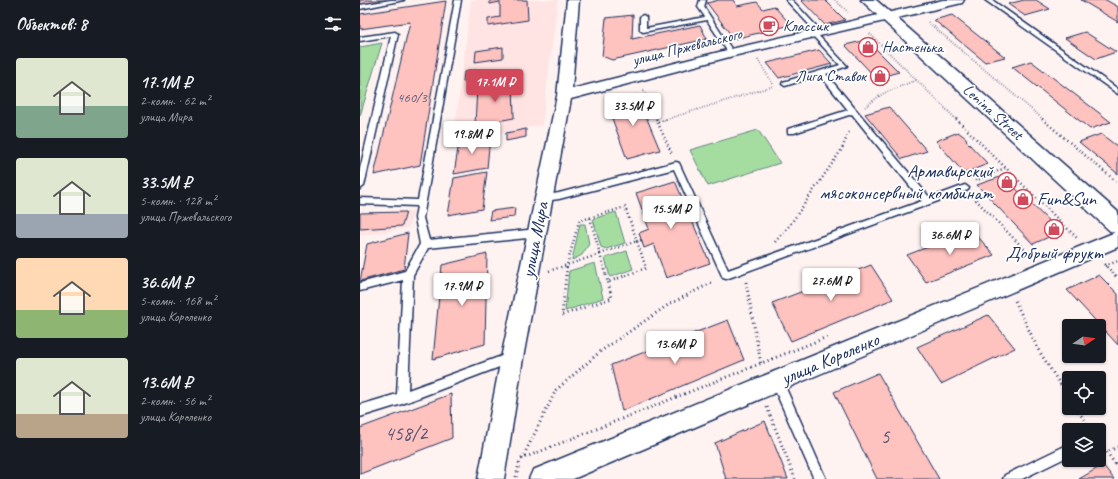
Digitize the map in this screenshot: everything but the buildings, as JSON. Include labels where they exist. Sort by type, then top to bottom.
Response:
[{"type":"main road","name":"Lenina Street","points":[[868,0],[1118,225]]},
{"type":"street","name":"улица Мира","points":[[491,479],[527,279],[564,96],[573,0]]},
{"type":"street","name":"улица Пржевальского","points":[[564,96],[731,53],[914,11],[954,0]]},
{"type":"street","name":"улица Короленко","points":[[542,479],[1091,252],[1118,239]]},
{"type":"lane","points":[[360,7],[401,0]]},
{"type":"lane","points":[[402,398],[408,274],[425,244],[419,218],[458,0]]},
{"type":"lane","points":[[703,0],[701,7],[731,53]]},
{"type":"lane","points":[[785,84],[844,66],[789,0]]},
{"type":"lane","points":[[988,0],[1118,92]]},
{"type":"lane","points":[[642,17],[643,30],[708,18]]},
{"type":"lane","points":[[360,39],[395,34],[360,186]]},
{"type":"lane","points":[[822,73],[928,202]]},
{"type":"lane","points":[[791,131],[855,113]]},
{"type":"lane","points":[[544,198],[559,196],[676,165],[726,275],[965,188]]},
{"type":"lane","points":[[360,201],[422,203]]},
{"type":"lane","points":[[425,244],[537,233]]},
{"type":"lane","points":[[360,287],[408,274]]},
{"type":"lane","points":[[360,411],[402,398],[512,358]]},
{"type":"lane","points":[[777,381],[820,479]]},
{"type":"lane","points":[[1010,479],[1062,453]]},
{"type":"path","points":[[835,0],[1118,278]]},
{"type":"path","points":[[914,11],[1118,183]]},
{"type":"path","points":[[757,57],[774,86]]},
{"type":"path","points":[[761,364],[745,276],[790,225],[842,149],[855,113],[882,94],[916,80]]},
{"type":"path","points":[[658,122],[774,86],[785,84]]},
{"type":"path","points":[[642,85],[676,165]]},
{"type":"path","points":[[1005,168],[978,178],[965,188],[1031,256]]},
{"type":"path","points":[[590,218],[612,298],[562,315],[567,265],[578,221],[625,206],[646,268],[608,282]]},
{"type":"path","points":[[527,279],[641,240]]},
{"type":"path","points":[[1070,240],[1091,252],[1118,261]]},
{"type":"path","points":[[1024,259],[1038,253]]},
{"type":"path","points":[[726,275],[668,305],[619,338],[601,351],[556,390],[521,459],[834,334]]},
{"type":"path","points":[[1014,297],[1027,330],[1062,388]]},
{"type":"path","points":[[764,401],[795,479]]},
{"type":"path","points":[[1118,446],[1106,452],[1118,467]]},
{"type":"shaded area","points":[[471,0],[558,0],[542,125],[453,142]]},
{"type":"shaded area","points":[[414,211],[408,228],[360,236],[360,213]]},
{"type":"green space","points":[[382,43],[360,116],[360,47]]},
{"type":"green space","points":[[758,130],[780,163],[708,186],[690,150]]},
{"type":"green space","points":[[616,212],[625,243],[606,249],[601,247],[593,219]]},
{"type":"green space","points":[[580,224],[585,224],[589,244],[582,255],[572,260]]},
{"type":"green space","points":[[627,251],[633,269],[610,277],[605,258]]},
{"type":"green space","points":[[595,263],[603,298],[565,311],[569,271]]},
{"type":"place","name":"Классик","points":[[769,26]]},
{"type":"place","name":"Настенька","points":[[868,47]]},
{"type":"place","name":"Лига Ставок","points":[[880,76]]},
{"type":"place","name":"Армавирский мясоконсервный комбинат","points":[[1007,182]]},
{"type":"place","name":"Fun&Sun","points":[[1023,199]]},
{"type":"place","name":"Добрый фрукт","points":[[1054,229]]}]
